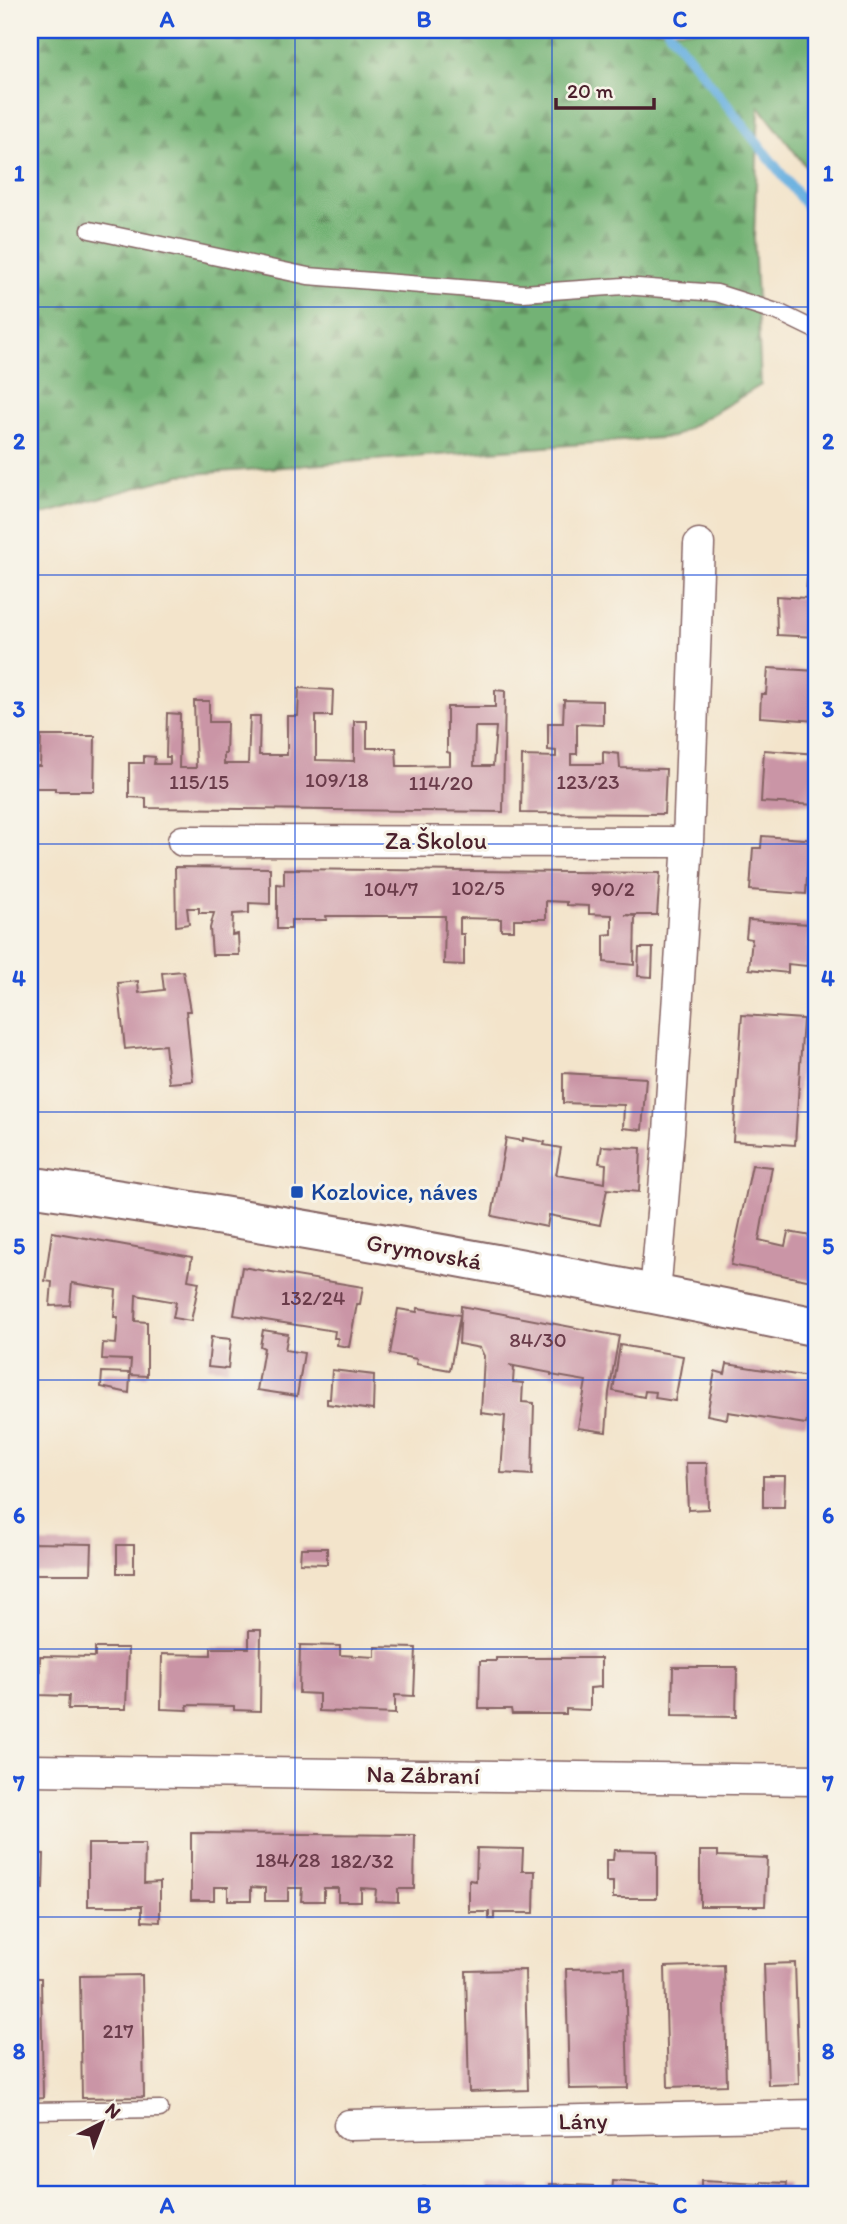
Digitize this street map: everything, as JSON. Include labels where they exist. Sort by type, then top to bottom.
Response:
[{"type":"main road","name":"Grymovská","points":[[30,1188],[221,1214],[655,1294],[817,1327]]},
{"type":"street","points":[[655,1294],[669,1132],[688,842],[699,544]]},
{"type":"street","name":"Za Školou","points":[[183,841],[688,842]]},
{"type":"street","name":"Na Zábraní","points":[[30,1770],[817,1780]]},
{"type":"street","name":"Lány","points":[[349,2125],[817,2115]]},
{"type":"lane","points":[[90,230],[308,276],[523,293],[624,286],[717,293],[780,313],[817,331]]},
{"type":"lane","points":[[30,2111],[160,2109]]},
{"type":"green space","points":[[30,30],[817,30],[817,181],[759,106],[754,238],[761,385],[673,437],[180,475],[30,518]]},
{"type":"building","points":[[807,579],[817,580],[817,637],[777,635],[776,596],[806,598]]},
{"type":"building","points":[[768,668],[817,671],[817,721],[760,717],[761,694],[766,694]]},
{"type":"building","points":[[299,688],[333,690],[332,716],[316,716],[316,760],[354,761],[354,721],[367,721],[367,748],[396,748],[397,766],[450,765],[450,753],[447,752],[447,707],[495,707],[495,690],[505,691],[503,812],[146,808],[146,798],[129,797],[129,763],[144,763],[144,756],[155,757],[154,764],[170,764],[170,757],[166,757],[167,713],[180,714],[179,768],[196,768],[194,701],[209,701],[209,722],[227,722],[224,764],[248,764],[250,716],[260,716],[259,755],[287,755],[287,716],[298,716]],"holes":[[[475,727],[496,727],[493,766],[474,766]]]},
{"type":"building","points":[[564,700],[603,701],[603,725],[577,724],[577,754],[571,754],[571,764],[603,764],[603,752],[619,754],[620,768],[666,769],[664,814],[521,813],[522,756],[556,757],[556,751],[548,750],[548,723],[563,723]]},
{"type":"building","points":[[41,736],[95,736],[94,791],[35,788],[36,766],[40,766]]},
{"type":"building","points":[[764,750],[817,754],[817,805],[761,802]]},
{"type":"building","points":[[762,836],[817,840],[817,862],[808,861],[806,894],[750,890],[753,848],[761,848]]},
{"type":"building","points":[[175,867],[270,868],[270,904],[249,903],[249,913],[233,914],[232,935],[238,934],[239,955],[212,955],[210,928],[214,913],[199,913],[199,908],[187,908],[189,924],[176,926]]},
{"type":"building","points":[[284,869],[660,873],[657,915],[625,915],[635,916],[634,965],[604,962],[604,935],[612,934],[612,915],[589,914],[589,906],[546,901],[546,919],[514,919],[514,930],[501,930],[501,919],[460,918],[460,934],[464,934],[464,965],[444,964],[445,916],[326,916],[327,920],[291,920],[291,929],[277,929],[277,884],[284,885]]},
{"type":"building","points":[[748,920],[810,924],[807,966],[788,964],[788,973],[749,969],[752,939],[746,938]]},
{"type":"building","points":[[639,948],[653,948],[652,977],[638,976]]},
{"type":"building","points":[[183,971],[190,1011],[186,1011],[193,1081],[169,1083],[165,1045],[125,1049],[118,983],[138,981],[139,993],[164,990],[162,973]]},
{"type":"building","points":[[742,1015],[803,1019],[795,1145],[733,1141]]},
{"type":"building","points":[[563,1073],[646,1078],[642,1130],[623,1128],[624,1105],[563,1103]]},
{"type":"building","points":[[506,1138],[545,1142],[544,1145],[561,1148],[556,1175],[605,1183],[606,1164],[599,1163],[602,1146],[641,1148],[639,1192],[607,1189],[600,1225],[549,1215],[547,1227],[492,1216]]},
{"type":"building","points":[[752,1165],[772,1167],[759,1240],[785,1246],[788,1232],[817,1237],[817,1282],[731,1265]]},
{"type":"building","points":[[52,1232],[192,1257],[188,1280],[199,1282],[191,1321],[173,1318],[176,1302],[136,1295],[135,1321],[147,1322],[147,1376],[130,1375],[129,1393],[101,1387],[102,1372],[130,1373],[131,1360],[102,1359],[103,1343],[116,1344],[116,1290],[72,1283],[70,1305],[50,1306],[52,1282],[45,1281]]},
{"type":"building","points":[[242,1267],[363,1287],[349,1347],[337,1345],[335,1331],[234,1315]]},
{"type":"building","points":[[461,1306],[619,1336],[609,1393],[606,1432],[578,1428],[586,1381],[509,1365],[514,1367],[513,1382],[523,1383],[522,1402],[534,1403],[532,1475],[501,1473],[505,1416],[481,1413],[484,1356],[480,1348],[459,1344]]},
{"type":"building","points":[[418,1308],[460,1315],[450,1370],[416,1364],[417,1359],[390,1354],[398,1309],[417,1312]]},
{"type":"building","points":[[263,1330],[288,1334],[285,1350],[304,1353],[297,1396],[257,1390],[264,1348],[260,1346]]},
{"type":"building","points":[[211,1337],[231,1339],[228,1369],[208,1367]]},
{"type":"building","points":[[620,1345],[683,1356],[675,1401],[655,1398],[656,1392],[645,1391],[644,1397],[613,1391]]},
{"type":"building","points":[[727,1364],[815,1378],[813,1388],[817,1389],[817,1416],[808,1415],[806,1424],[728,1412],[727,1419],[707,1415],[715,1371],[725,1374]]},
{"type":"building","points":[[332,1370],[374,1375],[373,1410],[327,1404],[327,1399],[330,1399]]},
{"type":"building","points":[[686,1463],[707,1463],[708,1509],[688,1510]]},
{"type":"building","points":[[763,1476],[785,1476],[784,1507],[763,1507]]},
{"type":"building","points":[[30,1543],[92,1544],[91,1574],[30,1574]]},
{"type":"building","points":[[117,1545],[134,1545],[134,1573],[117,1573]]},
{"type":"building","points":[[301,1548],[327,1548],[327,1564],[300,1563]]},
{"type":"building","points":[[249,1630],[261,1630],[260,1711],[234,1710],[234,1706],[187,1705],[188,1710],[161,1709],[162,1654],[211,1655],[211,1648],[249,1648]]},
{"type":"building","points":[[300,1645],[340,1646],[340,1655],[375,1657],[375,1647],[416,1648],[414,1696],[395,1695],[395,1714],[319,1711],[319,1694],[299,1693]]},
{"type":"building","points":[[95,1648],[128,1648],[126,1709],[68,1709],[69,1696],[39,1695],[40,1656],[95,1657]]},
{"type":"building","points":[[496,1658],[601,1658],[601,1687],[590,1688],[590,1710],[566,1709],[566,1714],[512,1714],[511,1709],[479,1709],[480,1661],[496,1661]]},
{"type":"building","points":[[673,1667],[737,1667],[736,1717],[672,1716]]},
{"type":"building","points":[[191,1833],[415,1835],[414,1889],[398,1889],[398,1902],[375,1901],[376,1889],[361,1888],[361,1901],[338,1901],[338,1888],[324,1888],[324,1901],[301,1901],[302,1888],[288,1888],[288,1901],[265,1901],[265,1888],[251,1887],[251,1900],[228,1900],[228,1887],[214,1887],[214,1900],[191,1900]]},
{"type":"building","points":[[88,1844],[145,1844],[144,1883],[160,1882],[160,1922],[142,1921],[142,1906],[88,1906]]},
{"type":"building","points":[[477,1848],[523,1849],[522,1871],[535,1871],[534,1913],[494,1913],[494,1919],[489,1919],[489,1912],[469,1912],[469,1880],[476,1881]]},
{"type":"building","points":[[614,1850],[657,1851],[657,1898],[613,1898],[613,1882],[606,1882],[606,1860],[613,1860]]},
{"type":"building","points":[[700,1851],[718,1851],[718,1856],[767,1858],[765,1906],[700,1906]]},
{"type":"building","points":[[30,1853],[44,1854],[43,1889],[30,1888]]},
{"type":"building","points":[[795,1963],[799,2084],[768,2085],[764,1964]]},
{"type":"building","points":[[724,1965],[727,2085],[668,2087],[665,1967]]},
{"type":"building","points":[[625,1968],[628,2088],[569,2089],[566,1969]]},
{"type":"building","points":[[525,1970],[528,2090],[469,2092],[466,1971]]},
{"type":"building","points":[[142,1975],[144,2097],[82,2098],[80,1976]]},
{"type":"building","points":[[30,1978],[41,1978],[43,2098],[30,2099]]},
{"type":"building","points":[[613,2181],[657,2184],[656,2194],[612,2194]]},
{"type":"building","points":[[701,2181],[787,2183],[786,2194],[701,2194]]},
{"type":"building","points":[[550,2184],[594,2186],[593,2194],[549,2194]]},
{"type":"building","points":[[486,2185],[531,2187],[530,2194],[486,2194]]},
{"type":"building","points":[[423,2187],[467,2189],[467,2194],[422,2194]]},
{"type":"waterway","points":[[668,30],[817,219]]},
{"type":"place","name":"Kozlovice, náves","points":[[297,1192]]}]
